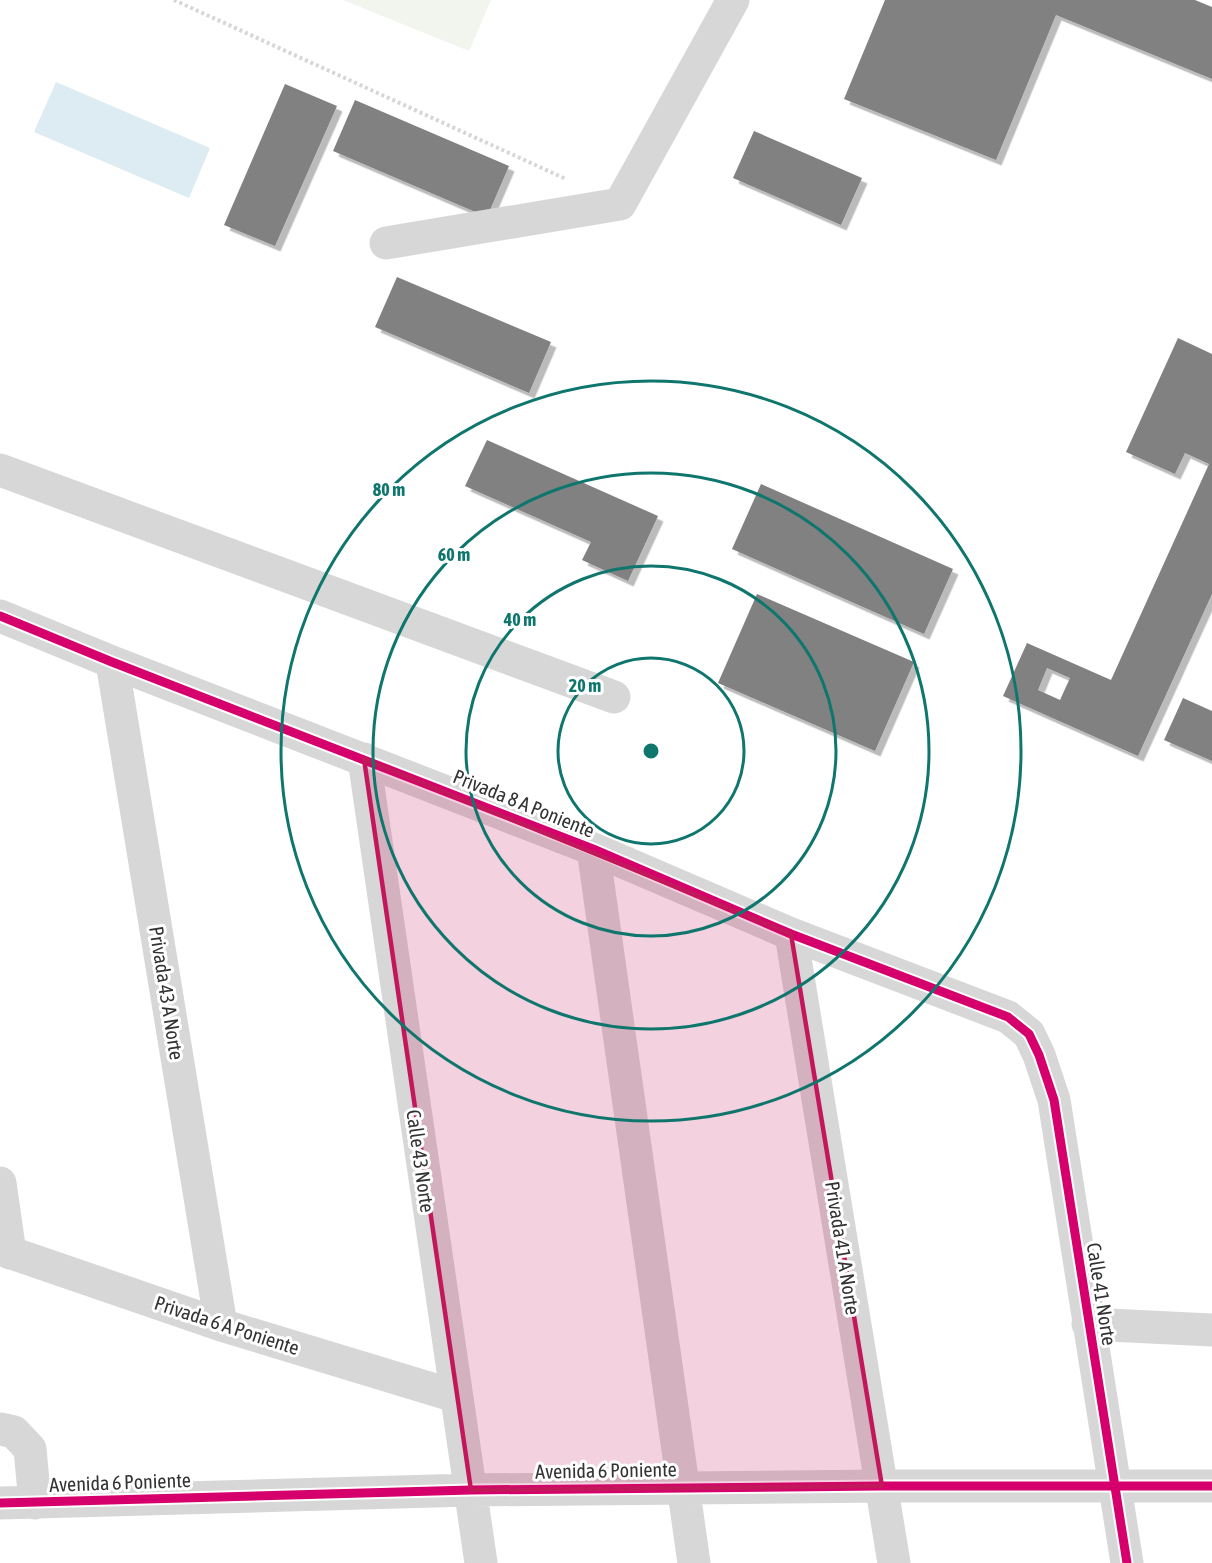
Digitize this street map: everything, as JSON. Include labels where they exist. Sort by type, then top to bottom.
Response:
[{"type":"street","points":[[386,243],[620,204],[733,0]]},
{"type":"street","points":[[0,470],[614,697]]},
{"type":"street","name":"Privada 8 A Poniente","points":[[0,616],[112,662],[593,849],[791,934],[1008,1017],[1029,1034]]},
{"type":"street","name":"Privada 43 A Norte","points":[[112,662],[221,1325]]},
{"type":"street","name":"Calle 43 Norte","points":[[364,759],[481,1563]]},
{"type":"street","points":[[593,849],[694,1563]]},
{"type":"street","name":"Privada 41 A Norte","points":[[791,934],[894,1563]]},
{"type":"street","name":"Calle 41 Norte","points":[[1029,1034],[1039,1055],[1054,1100],[1127,1563]]},
{"type":"street","points":[[0,1183],[5,1251]]},
{"type":"street","name":"Privada 6 A Poniente","points":[[5,1251],[221,1325],[455,1396]]},
{"type":"street","points":[[1088,1324],[1212,1330]]},
{"type":"street","points":[[0,1429],[14,1432],[30,1449],[35,1503]]},
{"type":"street","name":"Avenida 6 Poniente","points":[[0,1503],[471,1490],[685,1487],[1212,1486]]},
{"type":"path","points":[[174,0],[568,180]]},
{"type":"highlighted area","points":[[364,759],[791,934],[882,1486],[471,1490]]},
{"type":"shaded area","points":[[343,0],[491,0],[469,51]]},
{"type":"shaded area","points":[[56,82],[210,148],[189,198],[34,132]]},
{"type":"building","points":[[885,0],[1195,0],[1212,7],[1212,79],[1056,15],[996,160],[844,99]]},
{"type":"building","points":[[285,84],[337,106],[275,246],[224,225]]},
{"type":"building","points":[[355,100],[509,166],[487,217],[333,151]]},
{"type":"building","points":[[754,131],[862,178],[841,225],[733,178]]},
{"type":"building","points":[[397,277],[551,342],[529,393],[375,327]]},
{"type":"building","points":[[1178,338],[1212,354],[1212,594],[1138,756],[1003,696],[1027,643],[1111,680],[1209,464],[1185,453],[1175,474],[1126,452]],"holes":[[[1047,668],[1070,678],[1060,700],[1038,690]]]},
{"type":"building","points":[[487,440],[658,516],[628,581],[582,560],[591,542],[465,486]]},
{"type":"building","points":[[761,484],[953,569],[924,634],[732,549]]},
{"type":"building","points":[[757,594],[914,662],[875,751],[718,683]]},
{"type":"building","points":[[1183,698],[1212,711],[1212,761],[1164,740]]},
{"type":"cycle path","points":[[0,616],[112,662],[593,849],[791,934],[1008,1017],[1029,1034],[1039,1055],[1054,1100],[1127,1563]]},
{"type":"cycle path","points":[[0,1503],[471,1490],[1212,1486]]}]
